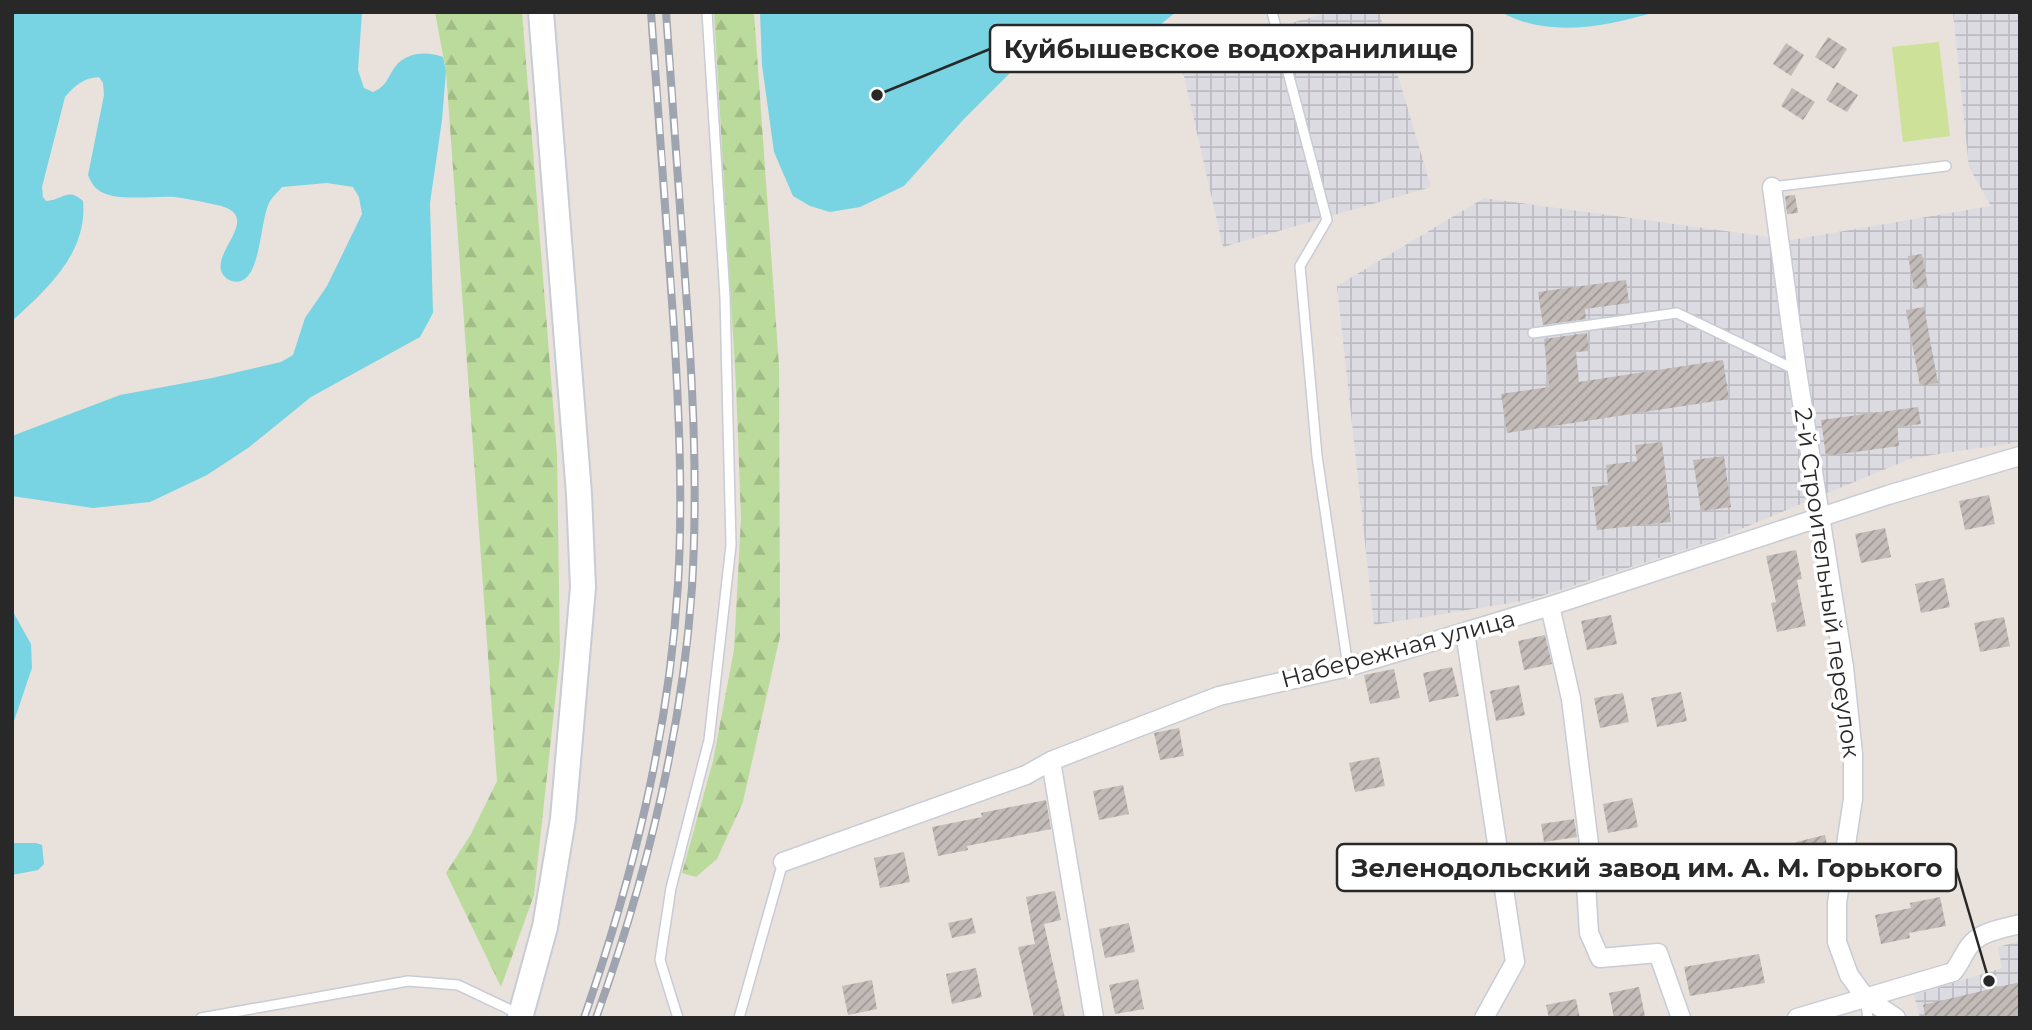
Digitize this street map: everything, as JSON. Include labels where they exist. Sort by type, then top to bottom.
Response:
[{"type":"main road","points":[[520,1016],[545,927],[563,819],[583,587],[579,494],[541,12]]},
{"type":"street","name":"2-й Строительный переулок","points":[[1772,187],[1797,371],[1844,667],[1853,754],[1853,799],[1837,903],[1837,942],[1849,975],[1865,997]]},
{"type":"street","name":"Набережная улица","points":[[783,862],[1026,775],[1052,761],[1219,696],[1348,667],[1465,632],[1820,516],[2020,456]]},
{"type":"street","points":[[1550,606],[1571,699],[1589,844],[1586,884],[1588,933],[1600,958],[1658,953],[1681,1018]]},
{"type":"street","points":[[1465,632],[1515,962],[1484,1018]]},
{"type":"street","points":[[1052,761],[1094,1018]]},
{"type":"street","points":[[1797,1018],[1953,972],[1972,943],[1986,934],[2020,924]]},
{"type":"street","points":[[1865,997],[1896,1018]]},
{"type":"lane","points":[[678,1018],[660,960],[671,888],[709,740],[731,545],[725,297],[707,12]]},
{"type":"lane","points":[[1272,12],[1328,220],[1300,266],[1317,456],[1348,667]]},
{"type":"lane","points":[[1772,187],[1946,166]]},
{"type":"lane","points":[[1533,333],[1677,313],[1797,371]]},
{"type":"lane","points":[[739,1018],[783,862]]},
{"type":"lane","points":[[201,1018],[408,981],[458,985],[520,1016]]},
{"type":"lane","points":[[1865,997],[1868,1018]]},
{"type":"shaded area","points":[[1331,12],[1379,12],[1431,187],[1223,247],[1179,54]]},
{"type":"shaded area","points":[[1953,12],[2020,12],[2020,442],[1912,458],[1714,540],[1529,600],[1374,625],[1337,286],[1484,198],[1791,240],[1991,206],[1969,167]]},
{"type":"shaded area","points":[[2020,941],[2020,1018],[1920,1018],[1914,995],[2002,968],[1998,947]]},
{"type":"green space","points":[[435,12],[522,12],[557,454],[560,656],[534,895],[501,987],[446,873],[471,834],[497,781],[446,71]]},
{"type":"green space","points":[[714,12],[754,12],[779,366],[780,636],[743,802],[717,859],[696,877],[682,873],[713,761],[734,650],[741,518]]},
{"type":"green space","points":[[1939,42],[1950,136],[1903,142],[1892,47]]},
{"type":"water","points":[[12,12],[362,12],[358,70],[364,88],[373,92],[384,84],[395,67],[405,58],[424,54],[443,57],[446,71],[442,120],[430,203],[433,313],[420,337],[311,397],[248,448],[207,475],[150,502],[93,508],[12,496],[12,436],[120,395],[212,378],[281,362],[293,355],[305,318],[327,286],[362,214],[359,197],[353,187],[327,183],[282,187],[269,203],[253,269],[241,281],[229,280],[221,269],[222,259],[237,226],[236,217],[229,209],[175,197],[113,196],[93,185],[88,175],[104,95],[103,83],[99,77],[89,79],[76,86],[65,97],[42,187],[46,201],[73,195],[83,201],[79,237],[72,253],[51,283],[12,321]]},
{"type":"water","points":[[760,12],[1176,12],[1161,24],[1129,34],[1082,42],[1042,55],[1012,71],[963,120],[904,186],[860,207],[830,212],[810,206],[793,196],[774,152],[762,65]]},
{"type":"water","points":[[1501,12],[1656,12],[1617,22],[1558,28],[1519,20]]},
{"type":"water","points":[[12,610],[31,644],[32,668],[12,727]]},
{"type":"water","points":[[12,843],[42,845],[44,864],[38,870],[12,875]]},
{"type":"building","points":[[1828,37],[1847,49],[1834,69],[1815,57]]},
{"type":"building","points":[[1786,43],[1804,55],[1791,76],[1773,64]]},
{"type":"building","points":[[1837,82],[1858,95],[1847,112],[1826,100]]},
{"type":"building","points":[[1792,88],[1815,102],[1803,120],[1781,106]]},
{"type":"building","points":[[1795,195],[1798,213],[1787,214],[1785,196]]},
{"type":"building","points":[[1922,254],[1928,287],[1914,289],[1908,256]]},
{"type":"building","points":[[1626,280],[1629,303],[1585,309],[1586,319],[1543,325],[1538,292]]},
{"type":"building","points":[[1924,307],[1938,383],[1920,386],[1906,310]]},
{"type":"building","points":[[1587,333],[1589,351],[1576,352],[1579,382],[1723,360],[1729,399],[1507,433],[1501,394],[1549,387],[1544,339]]},
{"type":"building","points":[[1918,407],[1921,424],[1897,427],[1899,446],[1826,456],[1821,420]]},
{"type":"building","points":[[1662,442],[1671,522],[1597,530],[1592,487],[1608,485],[1606,465],[1637,461],[1635,445]]},
{"type":"building","points":[[1724,456],[1731,507],[1701,511],[1693,460]]},
{"type":"building","points":[[1989,495],[1995,524],[1965,530],[1959,501]]},
{"type":"building","points":[[1885,528],[1891,557],[1861,563],[1855,534]]},
{"type":"building","points":[[1796,550],[1802,579],[1797,580],[1806,626],[1777,632],[1771,603],[1776,602],[1766,556]]},
{"type":"building","points":[[1944,578],[1950,607],[1921,613],[1915,584]]},
{"type":"building","points":[[1611,615],[1617,644],[1587,650],[1581,621]]},
{"type":"building","points":[[2004,617],[2010,646],[1980,652],[1974,623]]},
{"type":"building","points":[[1545,635],[1552,664],[1524,670],[1518,641]]},
{"type":"building","points":[[1452,667],[1459,696],[1429,702],[1423,673]]},
{"type":"building","points":[[1394,669],[1400,698],[1370,704],[1364,675]]},
{"type":"building","points":[[1519,685],[1525,715],[1496,721],[1490,691]]},
{"type":"building","points":[[1681,692],[1687,721],[1657,727],[1651,698]]},
{"type":"building","points":[[1623,693],[1629,722],[1600,728],[1594,698]]},
{"type":"building","points":[[1179,728],[1184,756],[1160,760],[1154,733]]},
{"type":"building","points":[[1379,757],[1385,786],[1355,792],[1349,763]]},
{"type":"building","points":[[1123,785],[1129,814],[1099,820],[1093,791]]},
{"type":"building","points":[[1632,798],[1638,827],[1608,833],[1603,804]]},
{"type":"building","points":[[1046,800],[1051,829],[967,846],[968,850],[938,856],[932,827],[982,817],[981,813]]},
{"type":"building","points":[[1574,819],[1577,837],[1544,842],[1541,824]]},
{"type":"building","points":[[1825,835],[1831,865],[1802,871],[1796,842]]},
{"type":"building","points":[[904,852],[910,882],[880,888],[874,858]]},
{"type":"building","points":[[1055,891],[1061,920],[1044,924],[1065,1018],[1034,1018],[1018,947],[1035,944],[1026,897]]},
{"type":"building","points":[[1940,897],[1946,926],[1909,933],[1910,938],[1881,944],[1875,915],[1911,908],[1910,903]]},
{"type":"building","points":[[972,918],[976,933],[952,938],[948,923]]},
{"type":"building","points":[[1129,923],[1135,952],[1105,958],[1099,929]]},
{"type":"building","points":[[1759,954],[1765,983],[1690,996],[1684,967]]},
{"type":"building","points":[[976,968],[982,997],[952,1004],[946,974]]},
{"type":"building","points":[[1138,979],[1144,1009],[1115,1014],[1109,985]]},
{"type":"building","points":[[872,980],[877,1009],[848,1015],[842,986]]},
{"type":"building","points":[[2020,982],[2020,1018],[1926,1018],[1923,1005]]},
{"type":"building","points":[[1639,987],[1645,1016],[1614,1018],[1609,993]]},
{"type":"building","points":[[1576,999],[1580,1018],[1549,1018],[1546,1005]]},
{"type":"railway","points":[[584,1018],[618,912],[646,804],[666,695],[678,584],[680,488],[677,393],[651,12]]},
{"type":"railway","points":[[596,1018],[631,913],[659,806],[680,697],[692,587],[695,513],[693,402],[666,12]]},
{"type":"place","name":"Куйбышевское водохранилище","points":[[877,95]]},
{"type":"place","name":"Зеленодольский завод им. А. М. Горького","points":[[1989,981]]}]
